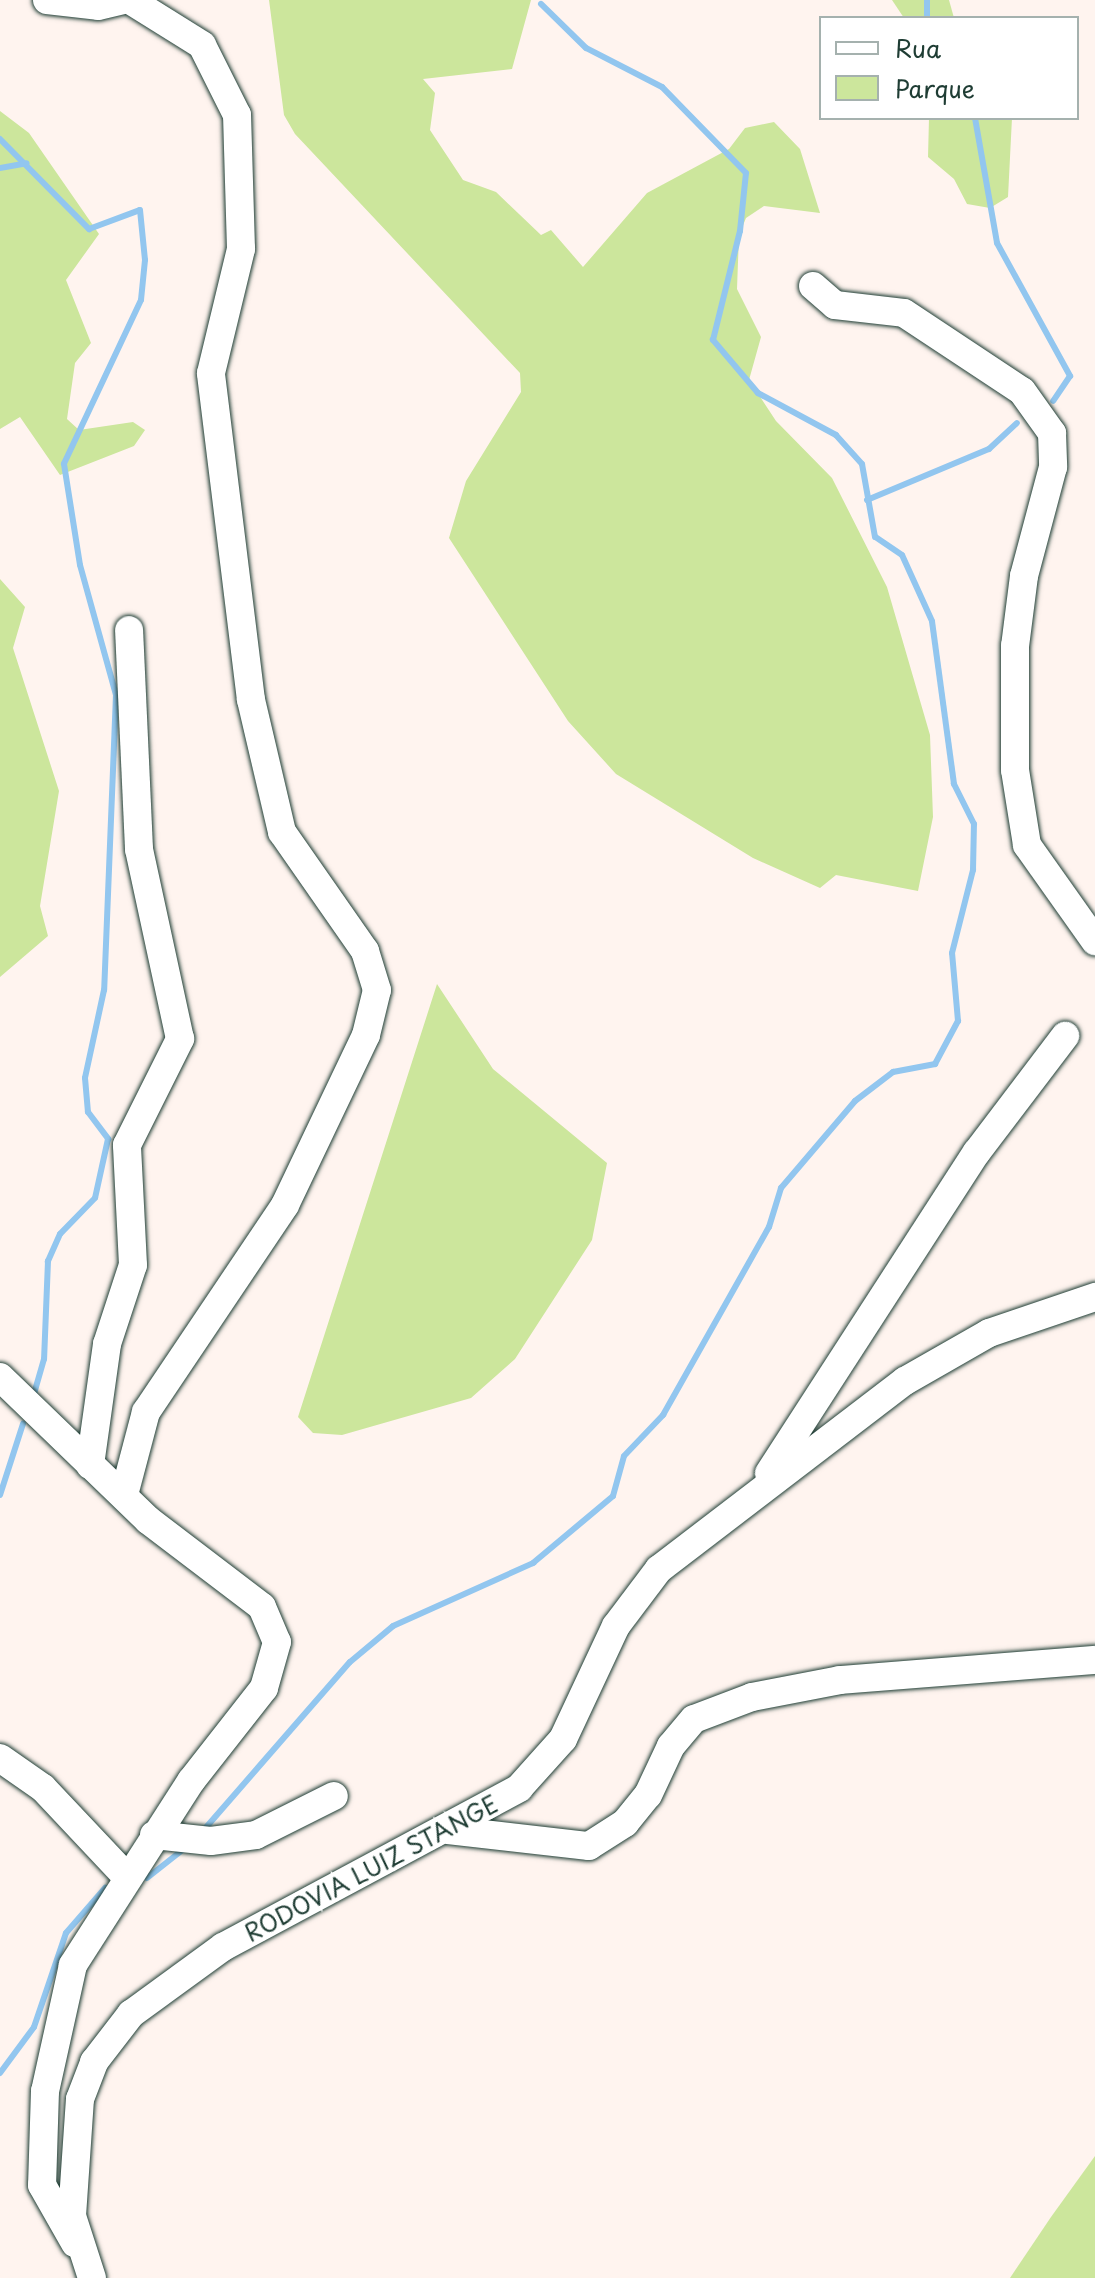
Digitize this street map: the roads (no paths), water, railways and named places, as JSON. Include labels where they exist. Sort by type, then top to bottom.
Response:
[{"type":"street","points":[[47,0],[98,6],[128,0],[202,45],[237,115],[241,249],[211,373],[251,700],[282,832],[365,951],[377,990],[366,1035],[285,1205],[146,1412],[124,1495]]},
{"type":"street","points":[[813,286],[835,305],[904,313],[1022,391],[1052,433],[1053,467],[1024,576],[1015,646],[1015,770],[1027,845],[1095,941]]},
{"type":"street","points":[[90,1465],[107,1344],[133,1265],[130,1130],[171,1068],[180,1039],[139,849],[129,630]]},
{"type":"street","points":[[763,1485],[977,1152],[1065,1036]]},
{"type":"street","name":"RODOVIA LUIZ STANGE","points":[[88,2267],[72,2216],[78,2111],[111,2034],[168,1982],[223,1947],[448,1830],[508,1795],[548,1759],[634,1595],[763,1485],[952,1352],[1095,1297]]},
{"type":"street","points":[[0,1377],[124,1495],[262,1607],[277,1642],[264,1688],[154,1835],[73,1965],[45,2091],[46,2201],[88,2267]]},
{"type":"street","points":[[448,1830],[589,1846],[625,1823],[648,1795],[671,1746],[694,1719],[752,1697],[840,1680],[1095,1660]]},
{"type":"street","points":[[0,1758],[43,1788],[126,1876]]},
{"type":"street","points":[[154,1835],[211,1841],[256,1835],[334,1796]]},
{"type":"waterway","points":[[927,0],[927,16]]},
{"type":"waterway","points":[[202,1832],[350,1662],[393,1626],[533,1563],[613,1496],[624,1456],[663,1415],[769,1227],[781,1188],[855,1101],[893,1072],[935,1064],[958,1021],[952,953],[973,870],[974,824],[954,784],[932,621],[902,555],[875,537],[862,464],[836,435],[758,393],[713,340],[740,231],[746,173],[662,87],[586,48],[541,4]]},
{"type":"waterway","points":[[975,120],[997,243],[1070,376],[1053,401]]},
{"type":"waterway","points":[[0,139],[89,229],[140,210],[145,260],[141,300],[64,464],[80,565],[116,695],[104,990],[85,1078],[88,1112],[108,1139],[95,1198],[60,1234],[48,1261],[44,1359],[33,1397]]},
{"type":"waterway","points":[[0,168],[27,163]]},
{"type":"waterway","points":[[867,500],[989,449],[1017,423]]},
{"type":"waterway","points":[[0,1495],[23,1424]]},
{"type":"waterway","points":[[147,1878],[185,1848]]},
{"type":"waterway","points":[[0,2073],[34,2027],[66,1933],[105,1888]]}]
